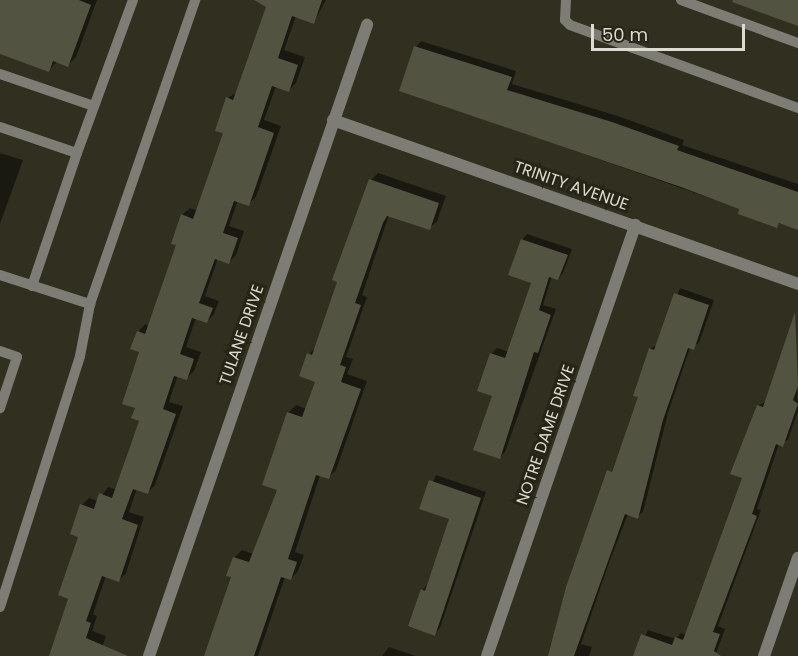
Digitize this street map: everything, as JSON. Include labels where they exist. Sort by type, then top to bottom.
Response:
[{"type":"street","name":"TULANE DRIVE","points":[[149,656],[367,25]]},
{"type":"street","name":"TRINITY AVENUE","points":[[333,120],[798,284]]},
{"type":"street","name":"NOTRE DAME DRIVE","points":[[487,656],[635,225]]},
{"type":"street","points":[[764,656],[798,558]]},
{"type":"lane","points":[[32,286],[77,153],[133,0]]},
{"type":"lane","points":[[0,607],[80,356],[90,304],[195,0]]},
{"type":"lane","points":[[566,0],[563,11],[570,25],[798,108]]},
{"type":"lane","points":[[681,0],[798,43]]},
{"type":"lane","points":[[0,74],[94,106]]},
{"type":"lane","points":[[0,127],[77,153]]},
{"type":"lane","points":[[0,275],[90,304]]},
{"type":"lane","points":[[0,351],[17,357],[0,408]]},
{"type":"building","points":[[0,0],[79,0],[91,5],[68,67],[53,61],[49,72],[0,54]]},
{"type":"building","points":[[254,0],[322,0],[314,24],[292,16],[278,58],[298,65],[289,92],[272,86],[258,127],[274,133],[249,206],[234,201],[223,233],[238,238],[229,264],[215,259],[199,303],[213,308],[207,323],[192,318],[180,354],[194,359],[187,380],[174,376],[163,409],[176,414],[148,494],[133,489],[122,519],[138,525],[119,582],[102,576],[86,621],[91,623],[86,638],[128,656],[49,656],[68,599],[58,595],[78,537],[70,534],[80,504],[94,509],[99,493],[112,498],[139,421],[131,418],[135,408],[122,404],[139,352],[130,349],[137,331],[145,334],[176,245],[171,244],[181,214],[193,219],[223,133],[215,131],[226,97],[233,100],[266,7]]},
{"type":"building","points":[[733,0],[798,0],[798,26],[732,2]]},
{"type":"building","points":[[414,46],[512,77],[507,90],[612,122],[679,146],[677,150],[798,192],[798,230],[779,223],[777,228],[738,214],[739,209],[681,187],[399,91]]},
{"type":"building","points":[[369,179],[439,203],[430,230],[387,216],[383,223],[355,303],[361,305],[340,365],[346,367],[341,382],[361,389],[329,479],[316,475],[288,559],[297,562],[291,580],[281,577],[254,656],[204,656],[231,577],[226,576],[233,557],[249,562],[277,490],[262,485],[287,412],[302,417],[315,382],[299,376],[307,353],[312,355],[337,282],[332,280]]},
{"type":"building","points":[[521,239],[568,255],[558,280],[549,277],[539,310],[551,315],[538,353],[534,352],[500,459],[473,450],[492,396],[477,391],[490,353],[505,358],[531,283],[508,275]]},
{"type":"building","points":[[674,293],[709,305],[694,350],[688,348],[663,420],[638,519],[625,514],[574,656],[548,656],[566,587],[607,470],[612,472],[638,397],[633,396],[649,348],[654,350]]},
{"type":"building","points":[[795,312],[798,386],[793,400],[798,404],[783,447],[776,444],[752,514],[757,516],[713,632],[720,634],[714,651],[721,656],[633,656],[641,634],[672,645],[675,637],[683,640],[742,478],[730,474],[757,405],[763,407]]},
{"type":"building","points":[[429,480],[481,498],[435,636],[408,626],[421,589],[425,591],[449,519],[419,509]]}]
